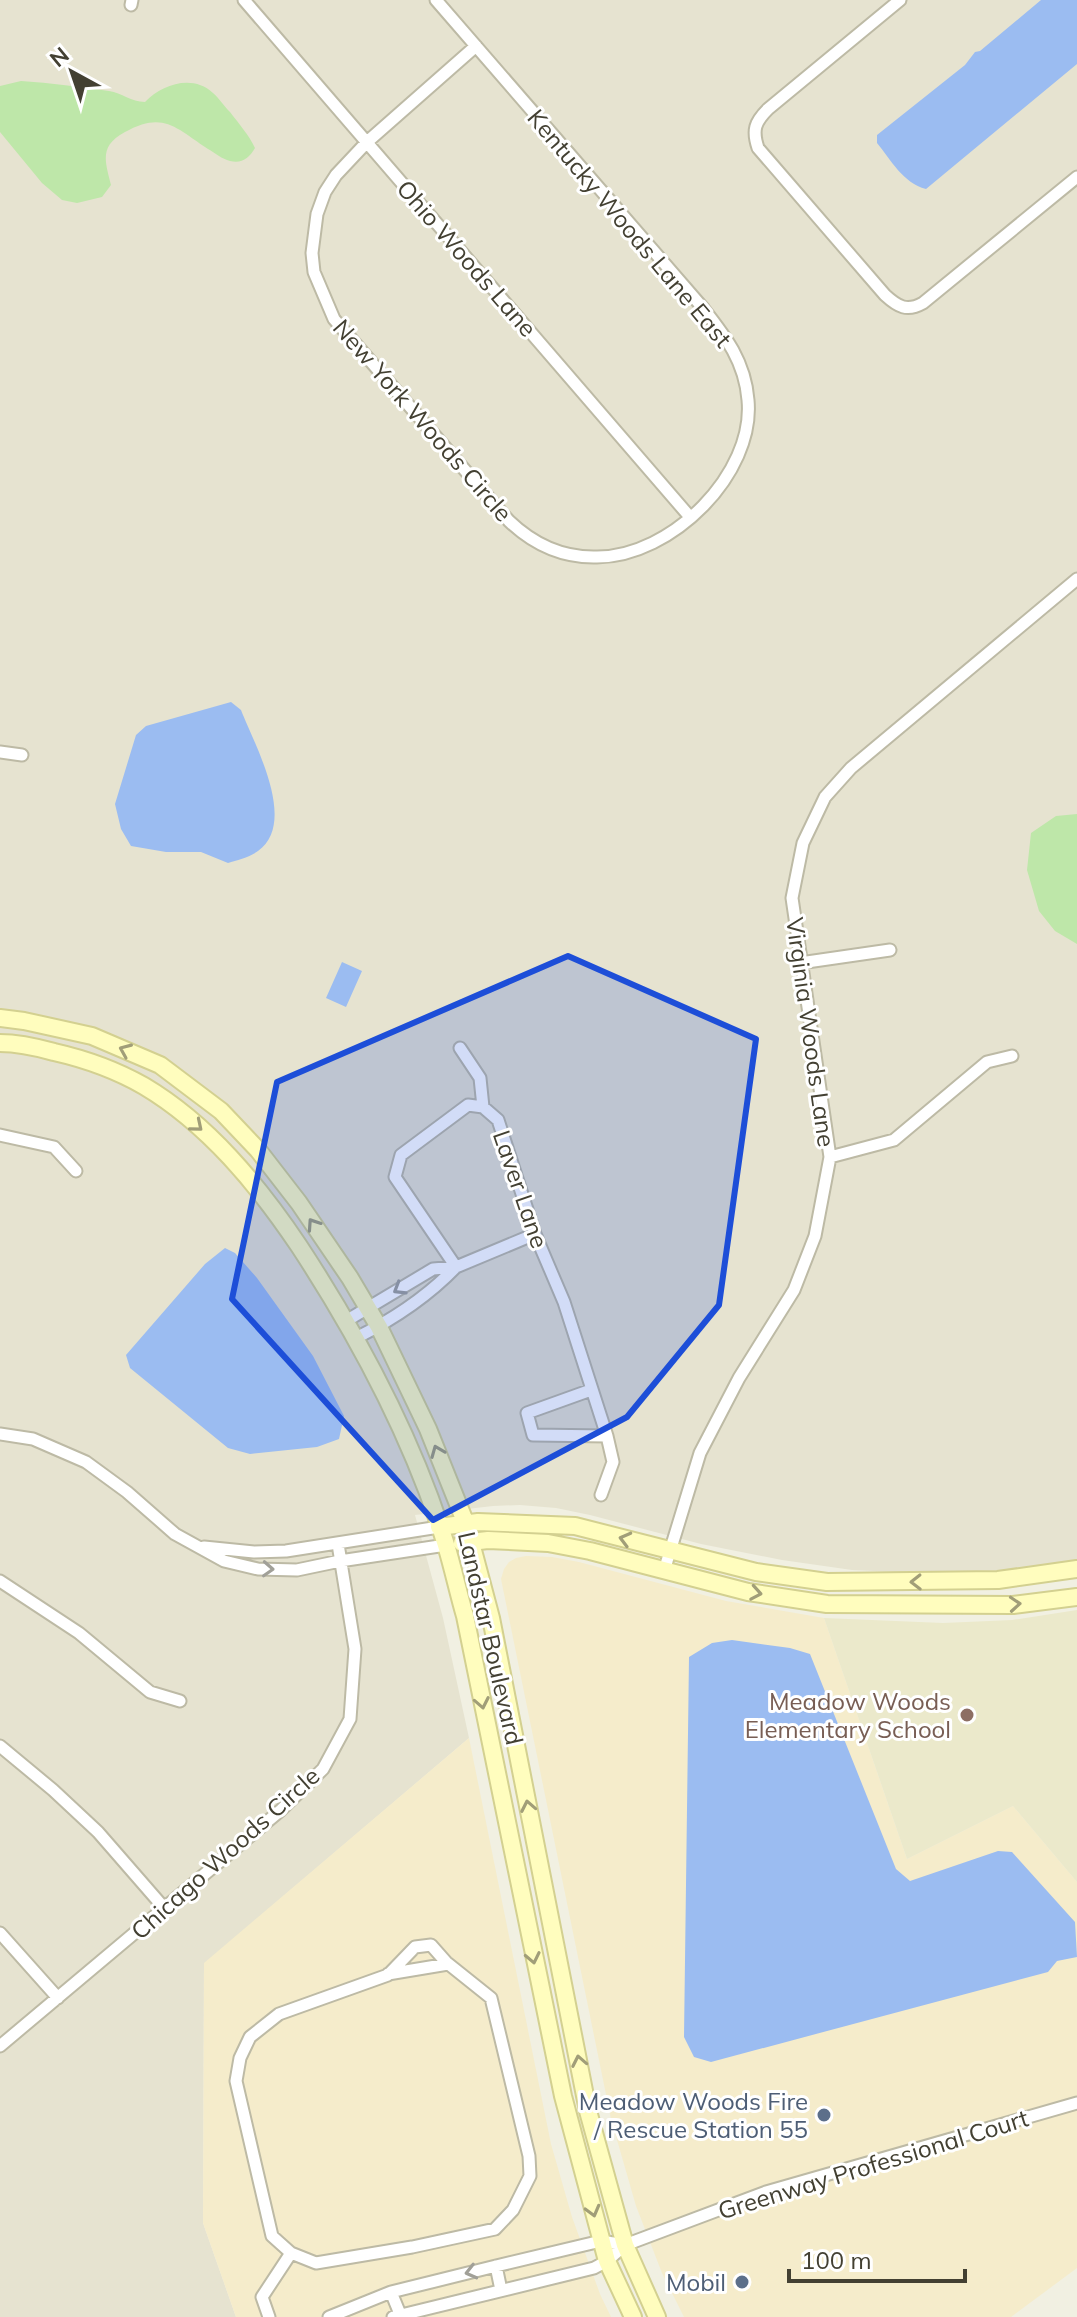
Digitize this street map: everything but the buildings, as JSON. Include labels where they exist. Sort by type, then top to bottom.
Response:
[{"type":"street","name":"Ohio Woods Lane","points":[[244,0],[690,517]]},
{"type":"street","name":"Kentucky Woods Lane East","points":[[436,0],[730,342],[748,400],[747,429],[728,476],[713,496],[690,517]]},
{"type":"street","points":[[900,0],[768,109],[754,129],[758,148],[885,295],[899,307],[909,309],[923,303],[1077,177]]},
{"type":"street","name":"New York Woods Circle","points":[[476,46],[367,142],[336,175],[325,192],[313,235],[314,272],[334,319],[498,510],[520,531],[545,547],[598,558],[619,555],[660,539],[690,517]]},
{"type":"street","name":"Virginia Woods Lane","points":[[664,1571],[700,1453],[739,1378],[794,1290],[815,1236],[830,1157],[792,898],[803,843],[825,797],[851,768],[1077,579]]},
{"type":"street","points":[[0,752],[22,755]]},
{"type":"street","points":[[800,963],[890,950]]},
{"type":"street","name":"Landstar Boulevard","points":[[0,1018],[92,1036],[160,1065],[221,1111],[258,1150],[299,1203],[379,1327],[428,1429],[471,1541],[493,1630],[588,2111],[625,2245],[657,2317]]},
{"type":"street","name":"Landstar Boulevard","points":[[0,1043],[16,1043],[87,1059],[144,1086],[199,1126],[278,1216],[356,1338],[404,1436],[446,1545],[465,1616],[563,2096],[607,2261],[633,2317]]},
{"type":"street","points":[[460,1048],[480,1078],[483,1107]]},
{"type":"street","points":[[830,1157],[894,1140],[987,1062],[1012,1056]]},
{"type":"street","name":"Laver Lane","points":[[456,1267],[395,1177],[401,1155],[468,1105],[483,1107],[498,1120],[535,1234],[564,1302],[613,1462],[601,1495]]},
{"type":"street","points":[[0,1135],[54,1147],[76,1171]]},
{"type":"street","points":[[346,1321],[433,1269],[456,1267],[535,1234]]},
{"type":"street","points":[[356,1338],[379,1327],[440,1283],[456,1267]]},
{"type":"street","points":[[591,1390],[527,1413],[533,1435],[607,1436]]},
{"type":"street","points":[[0,1434],[33,1439],[86,1462],[127,1492],[175,1534],[224,1561],[258,1569],[297,1570],[471,1541],[548,1543],[748,1592],[827,1604],[1013,1605],[1077,1597]]},
{"type":"street","points":[[195,1546],[286,1551],[478,1522],[575,1526],[756,1572],[827,1582],[998,1580],[1077,1569]]},
{"type":"street","name":"Chicago Woods Circle","points":[[0,2046],[281,1810],[323,1769],[350,1719],[355,1649],[338,1544]]},
{"type":"street","points":[[0,1581],[79,1633],[150,1692],[180,1701]]},
{"type":"street","points":[[0,1746],[98,1832],[165,1909]]},
{"type":"street","points":[[0,1933],[58,1998]]},
{"type":"street","points":[[388,1975],[415,1947],[431,1945],[448,1964],[491,1998],[529,2156],[530,2176],[513,2210],[495,2229],[316,2263],[291,2253],[272,2236],[236,2081],[240,2058],[250,2037],[279,2014],[388,1975],[448,1964]]},
{"type":"street","name":"Greenway Professional Court","points":[[625,2245],[766,2192],[1077,2103]]},
{"type":"street","points":[[329,2317],[391,2292],[496,2266],[601,2241],[625,2245]]},
{"type":"street","points":[[391,2292],[396,2316],[594,2268],[625,2245]]},
{"type":"street","points":[[269,2317],[262,2297],[291,2253]]},
{"type":"street","points":[[496,2266],[501,2290]]},
{"type":"highlighted area","points":[[568,956],[756,1039],[719,1305],[627,1417],[433,1520],[232,1299],[277,1082]]},
{"type":"shaded area","points":[[0,0],[1077,0],[1077,1560],[1007,1570],[918,1573],[852,1570],[701,1544],[556,1508],[493,1506],[415,1515],[443,1618],[469,1738],[204,1964],[203,2223],[236,2317],[0,2317]]},
{"type":"shaded area","points":[[526,1556],[579,1562],[726,1601],[824,1618],[907,1859],[1013,1806],[1077,1882],[1077,2268],[1011,2317],[684,2317],[662,2273],[636,2206],[611,2119],[501,1579],[509,1562]]},
{"type":"shaded area","name":"Meadow Woods Elementary School","points":[[1077,1610],[1077,1882],[1013,1806],[907,1859],[824,1618],[943,1623],[1012,1620]]},
{"type":"shaded area","points":[[469,1738],[551,2144],[572,2217],[611,2317],[236,2317],[203,2223],[204,1963]]},
{"type":"green space","points":[[21,81],[109,91],[145,102],[169,86],[196,84],[217,97],[255,148],[245,159],[230,161],[177,128],[159,122],[149,123],[125,132],[111,143],[106,161],[111,185],[102,197],[77,203],[62,200],[42,183],[0,132],[0,86]]},
{"type":"green space","points":[[1077,814],[1077,944],[1055,931],[1039,911],[1027,870],[1031,833],[1056,816]]},
{"type":"water","points":[[1041,0],[1077,0],[1077,64],[926,189],[911,182],[877,143],[877,135]]},
{"type":"water","points":[[231,702],[241,710],[270,783],[274,822],[269,838],[255,853],[228,863],[201,852],[166,852],[131,846],[121,829],[115,804],[136,735],[146,726]]},
{"type":"water","points":[[342,962],[362,971],[346,1007],[326,998]]},
{"type":"water","points":[[225,1248],[235,1253],[257,1278],[313,1356],[344,1416],[339,1439],[317,1447],[250,1454],[228,1448],[130,1368],[126,1355],[205,1264]]},
{"type":"water","points":[[732,1640],[810,1654],[896,1869],[910,1881],[998,1851],[1012,1852],[1075,1922],[1077,1957],[1057,1961],[1048,1972],[711,2062],[694,2057],[684,2037],[689,1657],[712,1643]]},
{"type":"place","name":"Meadow Woods Elementary School","points":[[967,1715]]},
{"type":"place","name":"Meadow Woods Fire / Rescue Station 55","points":[[824,2115]]},
{"type":"place","name":"Mobil","points":[[742,2282]]}]
